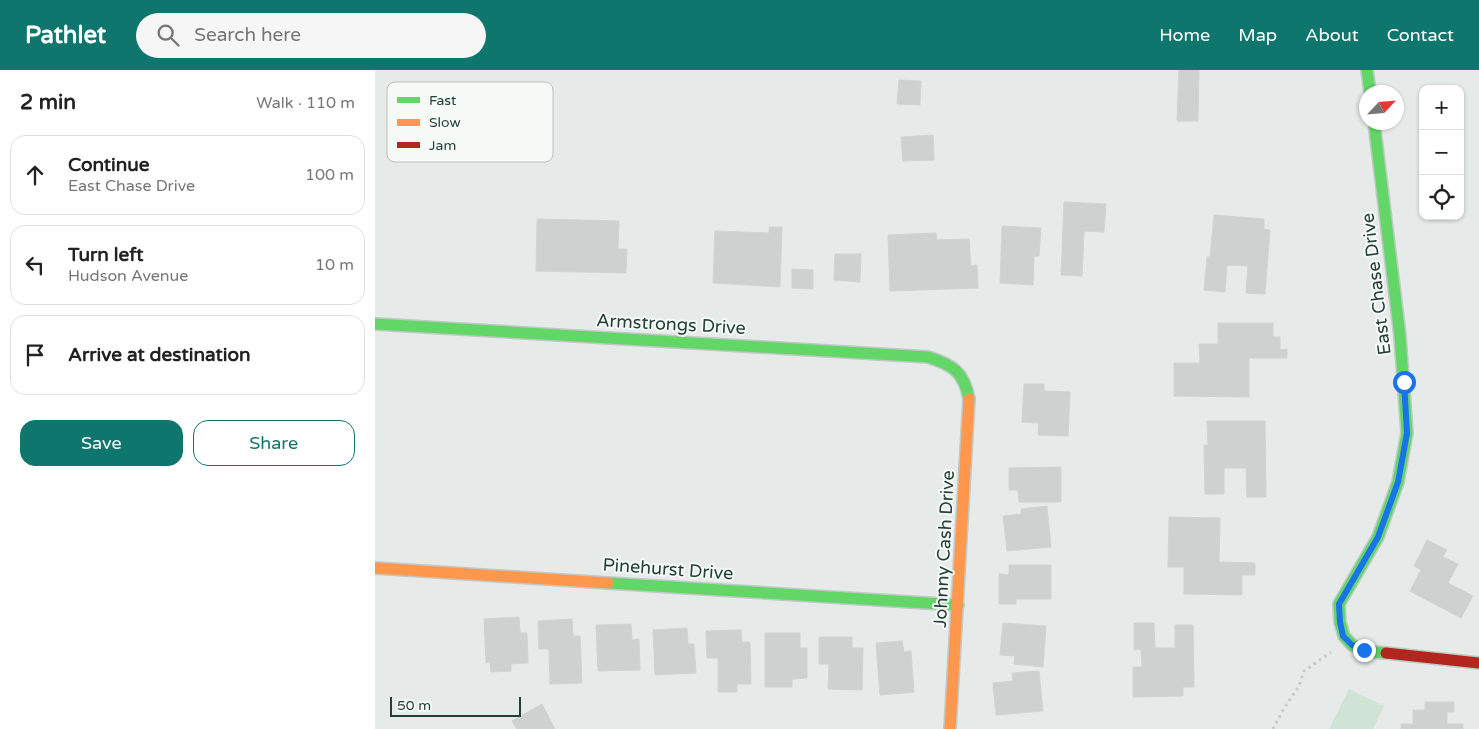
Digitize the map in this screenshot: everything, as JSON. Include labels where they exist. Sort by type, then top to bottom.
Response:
[{"type":"street","points":[[1367,70],[1369,85]]},
{"type":"street","name":"East Chase Drive","points":[[1375,130],[1400,336],[1407,433],[1398,482],[1378,537],[1339,604],[1340,622],[1343,636],[1352,645],[1364,650],[1479,663]]},
{"type":"street","name":"Armstrongs Drive","points":[[375,324],[928,357],[947,363],[959,373]]},
{"type":"street","name":"Johnny Cash Drive","points":[[950,729],[970,404],[967,388],[959,373]]},
{"type":"street","name":"Pinehurst Drive","points":[[375,568],[958,604]]},
{"type":"path","points":[[1273,729],[1299,686],[1304,672],[1331,652]]},
{"type":"green space","points":[[1349,689],[1384,706],[1373,729],[1329,729]]},
{"type":"building","points":[[1179,70],[1199,70],[1198,121],[1177,121]]},
{"type":"building","points":[[899,80],[921,81],[920,105],[897,104]]},
{"type":"building","points":[[933,135],[934,160],[903,161],[901,137]]},
{"type":"building","points":[[1064,202],[1106,204],[1104,232],[1084,231],[1082,276],[1061,275]]},
{"type":"building","points":[[1214,215],[1264,219],[1264,229],[1270,230],[1265,294],[1246,293],[1248,266],[1227,265],[1225,292],[1204,290],[1207,257],[1210,257]]},
{"type":"building","points":[[537,219],[619,221],[618,249],[627,249],[626,273],[536,271]]},
{"type":"building","points":[[1002,226],[1041,228],[1039,256],[1034,256],[1033,285],[1000,283]]},
{"type":"building","points":[[769,227],[782,227],[780,287],[713,283],[715,231],[769,233]]},
{"type":"building","points":[[936,233],[937,240],[969,239],[971,266],[977,265],[978,288],[890,291],[888,235]]},
{"type":"building","points":[[835,254],[861,254],[860,282],[834,280]]},
{"type":"building","points":[[792,269],[813,270],[813,289],[792,288]]},
{"type":"building","points":[[1218,323],[1273,323],[1273,337],[1280,337],[1280,350],[1287,349],[1287,358],[1249,358],[1249,397],[1174,396],[1174,363],[1200,363],[1199,344],[1218,344]]},
{"type":"building","points":[[1024,384],[1044,384],[1044,391],[1070,392],[1068,436],[1038,435],[1039,423],[1022,422]]},
{"type":"building","points":[[1207,421],[1265,421],[1266,497],[1247,497],[1246,468],[1224,468],[1224,494],[1205,494],[1204,445],[1208,445]]},
{"type":"building","points":[[1061,467],[1061,502],[1019,502],[1018,490],[1009,490],[1009,468]]},
{"type":"building","points":[[1047,506],[1051,547],[1007,551],[1003,516],[1021,514],[1021,509]]},
{"type":"building","points":[[1169,517],[1220,518],[1219,562],[1255,563],[1255,575],[1242,575],[1242,595],[1184,594],[1184,567],[1168,567]]},
{"type":"building","points":[[1427,540],[1447,550],[1443,557],[1458,564],[1448,583],[1473,596],[1461,618],[1410,591],[1421,570],[1414,566]]},
{"type":"building","points":[[1009,565],[1051,565],[1051,599],[1016,599],[1016,604],[999,604],[999,574],[1009,575]]},
{"type":"building","points":[[519,617],[520,633],[527,633],[528,663],[511,664],[511,671],[491,672],[490,662],[486,663],[484,619]]},
{"type":"building","points":[[572,619],[573,636],[580,636],[582,683],[550,684],[549,649],[539,649],[538,621]]},
{"type":"building","points":[[1003,623],[1046,626],[1043,667],[1014,664],[1015,656],[1000,655]]},
{"type":"building","points":[[1134,623],[1154,623],[1155,648],[1175,648],[1175,625],[1193,625],[1194,687],[1183,687],[1183,696],[1133,697],[1133,667],[1142,667],[1141,649],[1134,650]]},
{"type":"building","points":[[631,624],[632,640],[639,639],[640,670],[598,671],[596,625]]},
{"type":"building","points":[[687,628],[688,644],[694,644],[696,673],[655,675],[653,630]]},
{"type":"building","points":[[741,630],[742,642],[750,642],[751,684],[737,684],[737,692],[718,692],[718,658],[707,658],[706,631]]},
{"type":"building","points":[[765,633],[800,633],[800,648],[807,648],[807,678],[792,679],[792,687],[765,687]]},
{"type":"building","points":[[819,637],[852,637],[852,648],[863,648],[862,690],[828,689],[829,664],[819,664]]},
{"type":"building","points":[[902,641],[904,652],[911,651],[914,692],[880,695],[876,643]]},
{"type":"building","points":[[1039,671],[1043,711],[996,715],[993,683],[1013,681],[1012,673]]},
{"type":"building","points":[[1425,702],[1454,702],[1454,712],[1447,712],[1447,724],[1463,724],[1463,729],[1401,729],[1401,724],[1413,724],[1413,710],[1425,710]]},
{"type":"building","points":[[542,704],[555,729],[517,729],[512,721]]},
{"type":"traffic: fast","points":[[1367,70],[1369,85]]},
{"type":"traffic: fast","points":[[1375,130],[1400,336],[1407,433],[1398,482],[1378,537],[1339,604],[1340,622],[1344,636],[1352,645],[1364,651],[1386,653]]},
{"type":"traffic: fast","points":[[375,324],[928,357],[944,363],[956,371],[964,382],[969,399]]},
{"type":"traffic: fast","points":[[608,583],[958,605]]},
{"type":"traffic: slow","points":[[950,729],[969,399]]},
{"type":"traffic: slow","points":[[375,568],[608,583]]},
{"type":"traffic: jam","points":[[1386,653],[1479,663]]},
{"type":"route","points":[[1364,650],[1352,645],[1343,636],[1339,604],[1378,537],[1398,482],[1407,433],[1404,382]]}]
